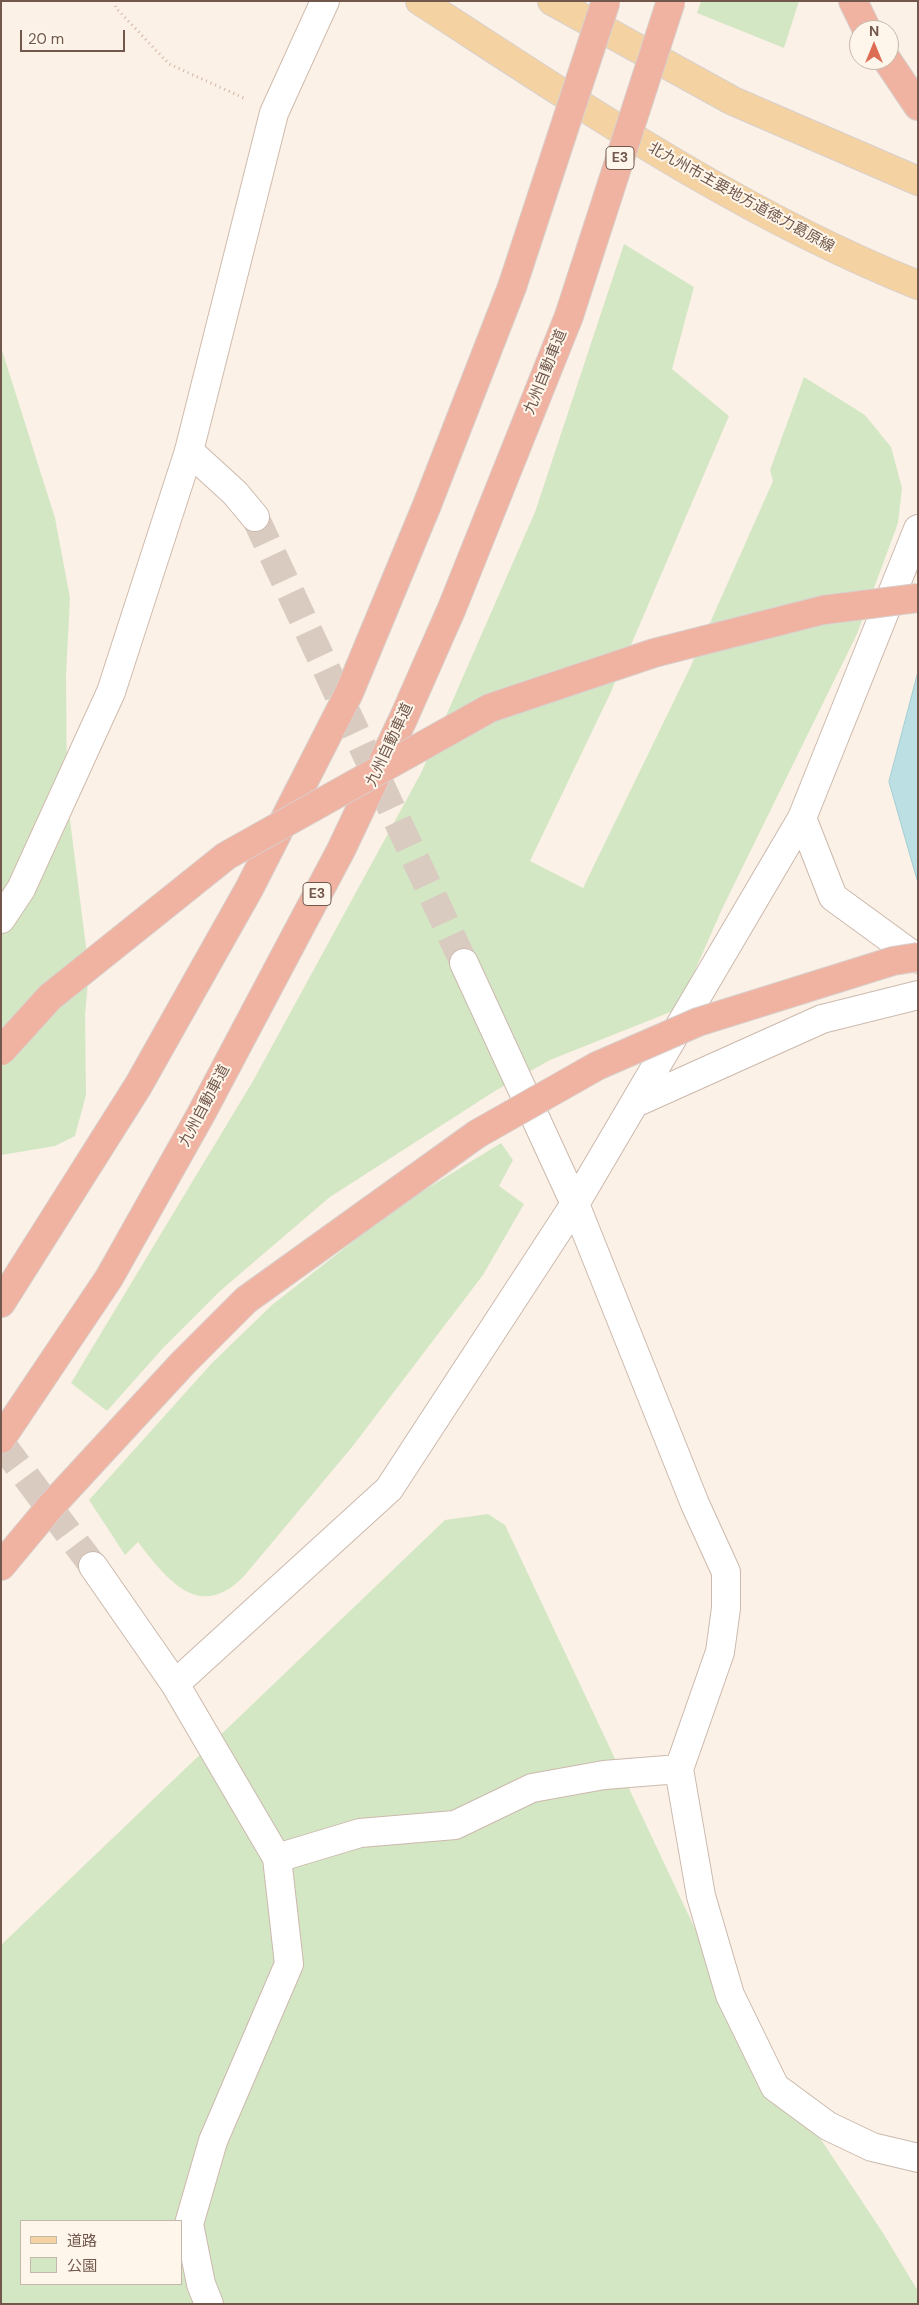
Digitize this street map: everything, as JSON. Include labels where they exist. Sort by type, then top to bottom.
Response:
[{"type":"highway","points":[[1,1303],[138,1086],[249,889],[349,693],[430,496],[512,287],[606,1]]},
{"type":"highway","name":"九州自動車道","points":[[1,1439],[109,1278],[200,1116],[341,850],[404,717],[452,608],[569,316],[671,1]]},
{"type":"highway","points":[[853,1],[862,20]]},
{"type":"highway","points":[[894,70],[918,106]]},
{"type":"highway","points":[[1,1050],[50,997],[226,856],[490,708],[654,653],[823,610],[918,598]]},
{"type":"highway","points":[[1,1566],[51,1506],[136,1413],[183,1362],[246,1300],[477,1134],[597,1066],[698,1022],[894,961],[918,958]]},
{"type":"main road","name":"北九州市主要地方道徳力葛原線","points":[[420,1],[658,154],[856,260],[918,285]]},
{"type":"main road","points":[[552,1],[733,101],[918,181]]},
{"type":"street","points":[[1,920],[21,889],[111,692],[189,451],[274,113],[325,1]]},
{"type":"street","points":[[189,451],[235,492],[255,517]]},
{"type":"street","points":[[175,1684],[389,1489],[575,1204],[802,818],[918,529]]},
{"type":"street","points":[[802,818],[832,897],[918,958]]},
{"type":"street","points":[[464,963],[575,1204],[695,1504],[726,1572],[726,1608],[720,1652],[679,1768],[701,1896],[730,1995],[775,2087],[828,2126],[872,2147],[918,2158]]},
{"type":"street","points":[[635,1103],[822,1019],[918,996]]},
{"type":"street","points":[[93,1566],[175,1684],[277,1858],[289,1964],[213,2141],[189,2224],[201,2284],[209,2304]]},
{"type":"street","points":[[277,1858],[360,1833],[455,1825],[532,1788],[604,1776],[679,1768]]},
{"type":"path","points":[[114,1],[116,8],[169,64],[274,113]]},
{"type":"green space","points":[[701,1],[799,1],[784,48],[697,13]]},
{"type":"green space","points":[[624,244],[694,287],[672,369],[729,416],[610,694],[530,861],[583,888],[689,670],[773,481],[770,470],[804,377],[865,415],[891,447],[902,488],[898,523],[857,634],[722,909],[678,1009],[550,1060],[495,1091],[330,1197],[220,1291],[163,1348],[107,1411],[71,1383],[253,1081],[421,773],[535,512]]},
{"type":"green space","points":[[1,347],[55,518],[70,598],[66,675],[67,796],[89,971],[85,1015],[86,1095],[75,1136],[55,1146],[1,1155]]},
{"type":"green space","points":[[501,1143],[513,1160],[499,1186],[524,1204],[483,1275],[352,1447],[245,1575],[229,1589],[213,1595],[199,1596],[186,1591],[173,1582],[138,1542],[125,1555],[89,1500],[212,1363],[272,1305],[397,1207]]},
{"type":"green space","points":[[488,1514],[505,1525],[729,2001],[883,2233],[918,2291],[918,2304],[1,2304],[1,1945],[445,1520]]},
{"type":"water","points":[[918,672],[918,883],[889,782]]},
{"type":"tunnel","points":[[255,517],[464,963]]},
{"type":"tunnel","points":[[1,1443],[93,1566]]}]
